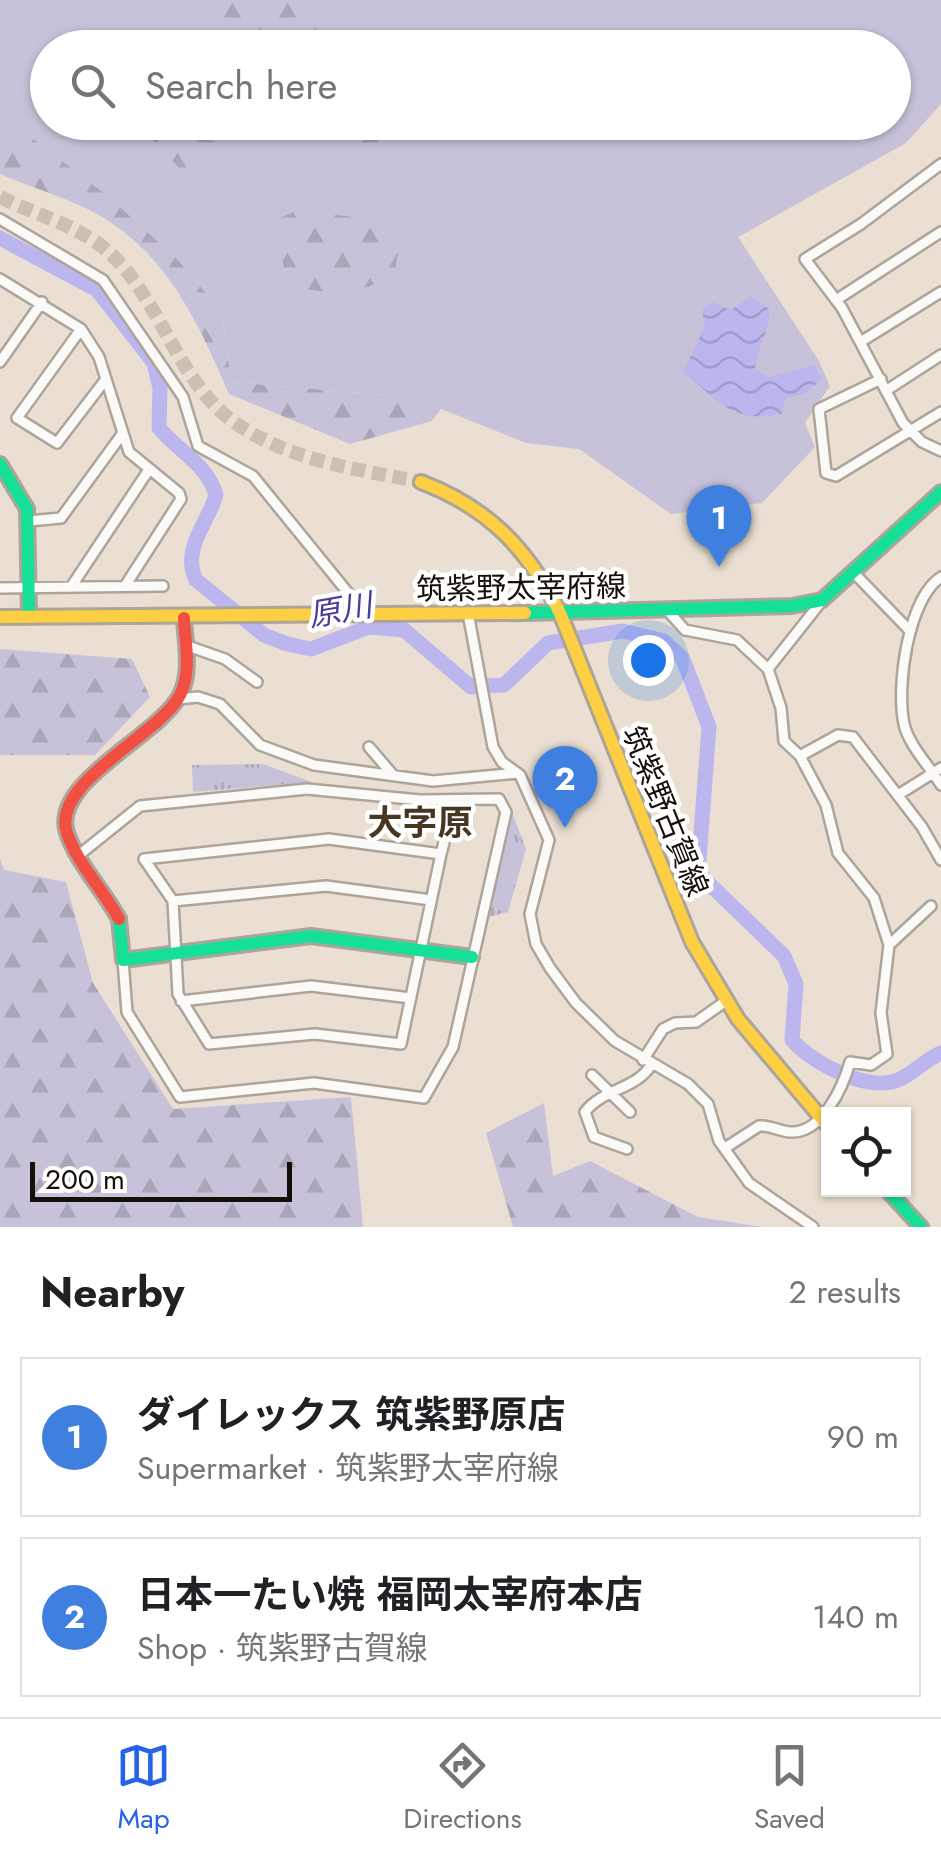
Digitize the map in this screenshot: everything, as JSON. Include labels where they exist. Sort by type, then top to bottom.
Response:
[{"type":"main road","points":[[0,464],[21,492],[30,521],[29,616]]},
{"type":"main road","name":"筑紫野古賀線","points":[[421,482],[470,505],[508,531],[535,562],[563,620],[663,878],[692,942],[726,1001],[821,1117]]},
{"type":"main road","points":[[822,600],[941,492]]},
{"type":"main road","name":"筑紫野太宰府線","points":[[0,617],[468,613],[563,620],[667,610],[792,606],[822,600]]},
{"type":"main road","points":[[184,618],[184,683],[178,699],[142,736],[74,790],[66,802],[66,831],[119,918],[123,960],[310,936],[472,957]]},
{"type":"main road","points":[[893,1197],[921,1227]]},
{"type":"street","points":[[941,164],[805,260],[862,341],[912,432],[941,451]]},
{"type":"street","points":[[0,219],[103,280],[183,397],[198,446],[253,476],[366,615]]},
{"type":"street","points":[[836,300],[941,232]]},
{"type":"street","points":[[0,279],[81,329],[99,358],[129,452],[181,498],[125,586]]},
{"type":"street","points":[[862,341],[941,292]]},
{"type":"street","points":[[0,362],[42,302]]},
{"type":"street","points":[[81,329],[17,418],[57,444],[106,380]]},
{"type":"street","points":[[887,390],[941,355]]},
{"type":"street","points":[[881,379],[818,409],[826,473],[836,476],[941,412]]},
{"type":"street","points":[[30,521],[61,518],[123,432]]},
{"type":"street","points":[[71,587],[148,470]]},
{"type":"street","points":[[855,574],[910,631]]},
{"type":"street","points":[[941,577],[930,584],[910,631],[904,726],[937,770],[941,785]]},
{"type":"street","points":[[0,588],[163,586]]},
{"type":"street","points":[[768,669],[822,600]]},
{"type":"street","points":[[667,610],[685,630],[738,640],[768,669],[781,708],[784,741],[800,756],[826,805],[838,853],[874,898],[889,945],[881,1014],[887,1054],[871,1065],[850,1062],[832,1107]]},
{"type":"street","points":[[468,613],[492,747],[502,762],[518,773],[550,840],[530,914],[536,944],[576,1003],[615,1041],[688,1084],[708,1104],[719,1142],[749,1184],[813,1227]]},
{"type":"street","points":[[184,645],[225,658],[256,682]]},
{"type":"street","points":[[178,699],[198,697],[220,704],[260,745],[296,758],[433,781],[518,773]]},
{"type":"street","points":[[800,756],[838,734],[853,738],[898,795],[941,860]]},
{"type":"street","points":[[369,746],[393,775]]},
{"type":"street","points":[[898,795],[937,770]]},
{"type":"street","points":[[79,855],[140,806],[307,789],[420,800],[499,798],[506,812],[448,1061],[424,1098],[314,1083],[180,1097],[127,1012],[123,960]]},
{"type":"street","points":[[442,854],[329,839],[144,859],[173,901],[181,1001],[209,1044],[310,1034],[401,1044],[448,831]]},
{"type":"street","points":[[173,901],[326,886],[430,900]]},
{"type":"street","points":[[889,945],[931,906]]},
{"type":"street","points":[[181,1001],[311,986],[411,998]]},
{"type":"street","points":[[627,1149],[616,1142],[604,1144],[587,1124],[587,1108],[608,1092],[638,1080],[663,1029],[675,1022],[696,1022],[726,1001]]},
{"type":"street","points":[[592,1075],[630,1112]]},
{"type":"street","points":[[726,1148],[758,1126],[794,1132],[821,1122]]},
{"type":"green space","points":[[0,0],[941,0],[941,104],[911,137],[911,30],[30,30],[30,136],[0,113]]},
{"type":"green space","points":[[190,0],[315,0],[348,30],[212,30],[198,16]]},
{"type":"green space","points":[[0,113],[30,140],[109,197],[178,260],[222,312],[231,382],[411,397],[441,409],[432,421],[350,444],[229,394],[195,320],[149,255],[95,213],[0,174]]},
{"type":"green space","points":[[35,140],[909,140],[738,237],[819,361],[830,386],[805,423],[815,447],[762,503],[671,514],[579,449],[526,443],[411,397],[231,382],[222,312],[178,260],[109,197]]},
{"type":"green space","points":[[152,140],[213,140],[213,159],[205,172],[198,177],[181,170]]},
{"type":"green space","points":[[328,140],[401,140],[370,150],[339,146]]},
{"type":"green space","points":[[295,211],[397,221],[402,231],[395,270],[374,284],[345,291],[289,284],[272,227],[273,221]]},
{"type":"green space","points":[[0,649],[132,659],[150,697],[95,755],[0,755]]},
{"type":"green space","points":[[263,764],[312,782],[193,792],[192,765]]},
{"type":"green space","points":[[511,810],[526,849],[508,912],[488,917]]},
{"type":"green space","points":[[0,859],[4,870],[66,882],[93,983],[173,1109],[351,1097],[363,1227],[0,1227]]},
{"type":"green space","points":[[544,1103],[553,1176],[590,1161],[698,1217],[762,1227],[513,1227],[486,1133]]},
{"type":"water","points":[[752,296],[769,309],[755,369],[769,377],[814,365],[822,379],[806,393],[785,399],[782,414],[738,413],[683,372],[705,326],[702,309],[712,302],[731,310]]},
{"type":"waterway","name":"原川","points":[[0,238],[97,290],[154,363],[160,388],[159,428],[206,475],[216,495],[194,547],[192,568],[196,580],[264,635],[287,644],[311,649],[369,627],[404,630],[471,687],[504,685],[548,643],[623,631],[664,641],[683,659],[709,727],[698,873],[784,956],[796,984],[792,1040],[813,1058],[842,1074],[873,1082],[900,1079],[941,1053]]},
{"type":"tunnel","points":[[0,197],[74,229],[114,257],[131,276],[199,387],[234,422],[300,455],[421,482]]},
{"type":"traffic: fast","points":[[0,464],[27,509],[29,616]]},
{"type":"traffic: fast","points":[[525,613],[792,606],[822,600],[941,492]]},
{"type":"traffic: fast","points":[[119,919],[123,960],[311,936],[472,957]]},
{"type":"traffic: fast","points":[[893,1197],[921,1227]]},
{"type":"traffic: slow","points":[[421,482],[467,504],[504,533],[548,590],[692,942],[738,1019],[821,1118]]},
{"type":"traffic: slow","points":[[0,617],[525,613]]},
{"type":"traffic: jam","points":[[119,919],[71,844],[66,814],[90,778],[151,727],[180,695],[187,667],[184,618]]},
{"type":"place","name":"ダイレックス 筑紫野原店","points":[[719,567]]},
{"type":"place","name":"日本一たい焼 福岡太宰府本店","points":[[565,828]]},
{"type":"district","name":"大字原","points":[[420,823]]}]
